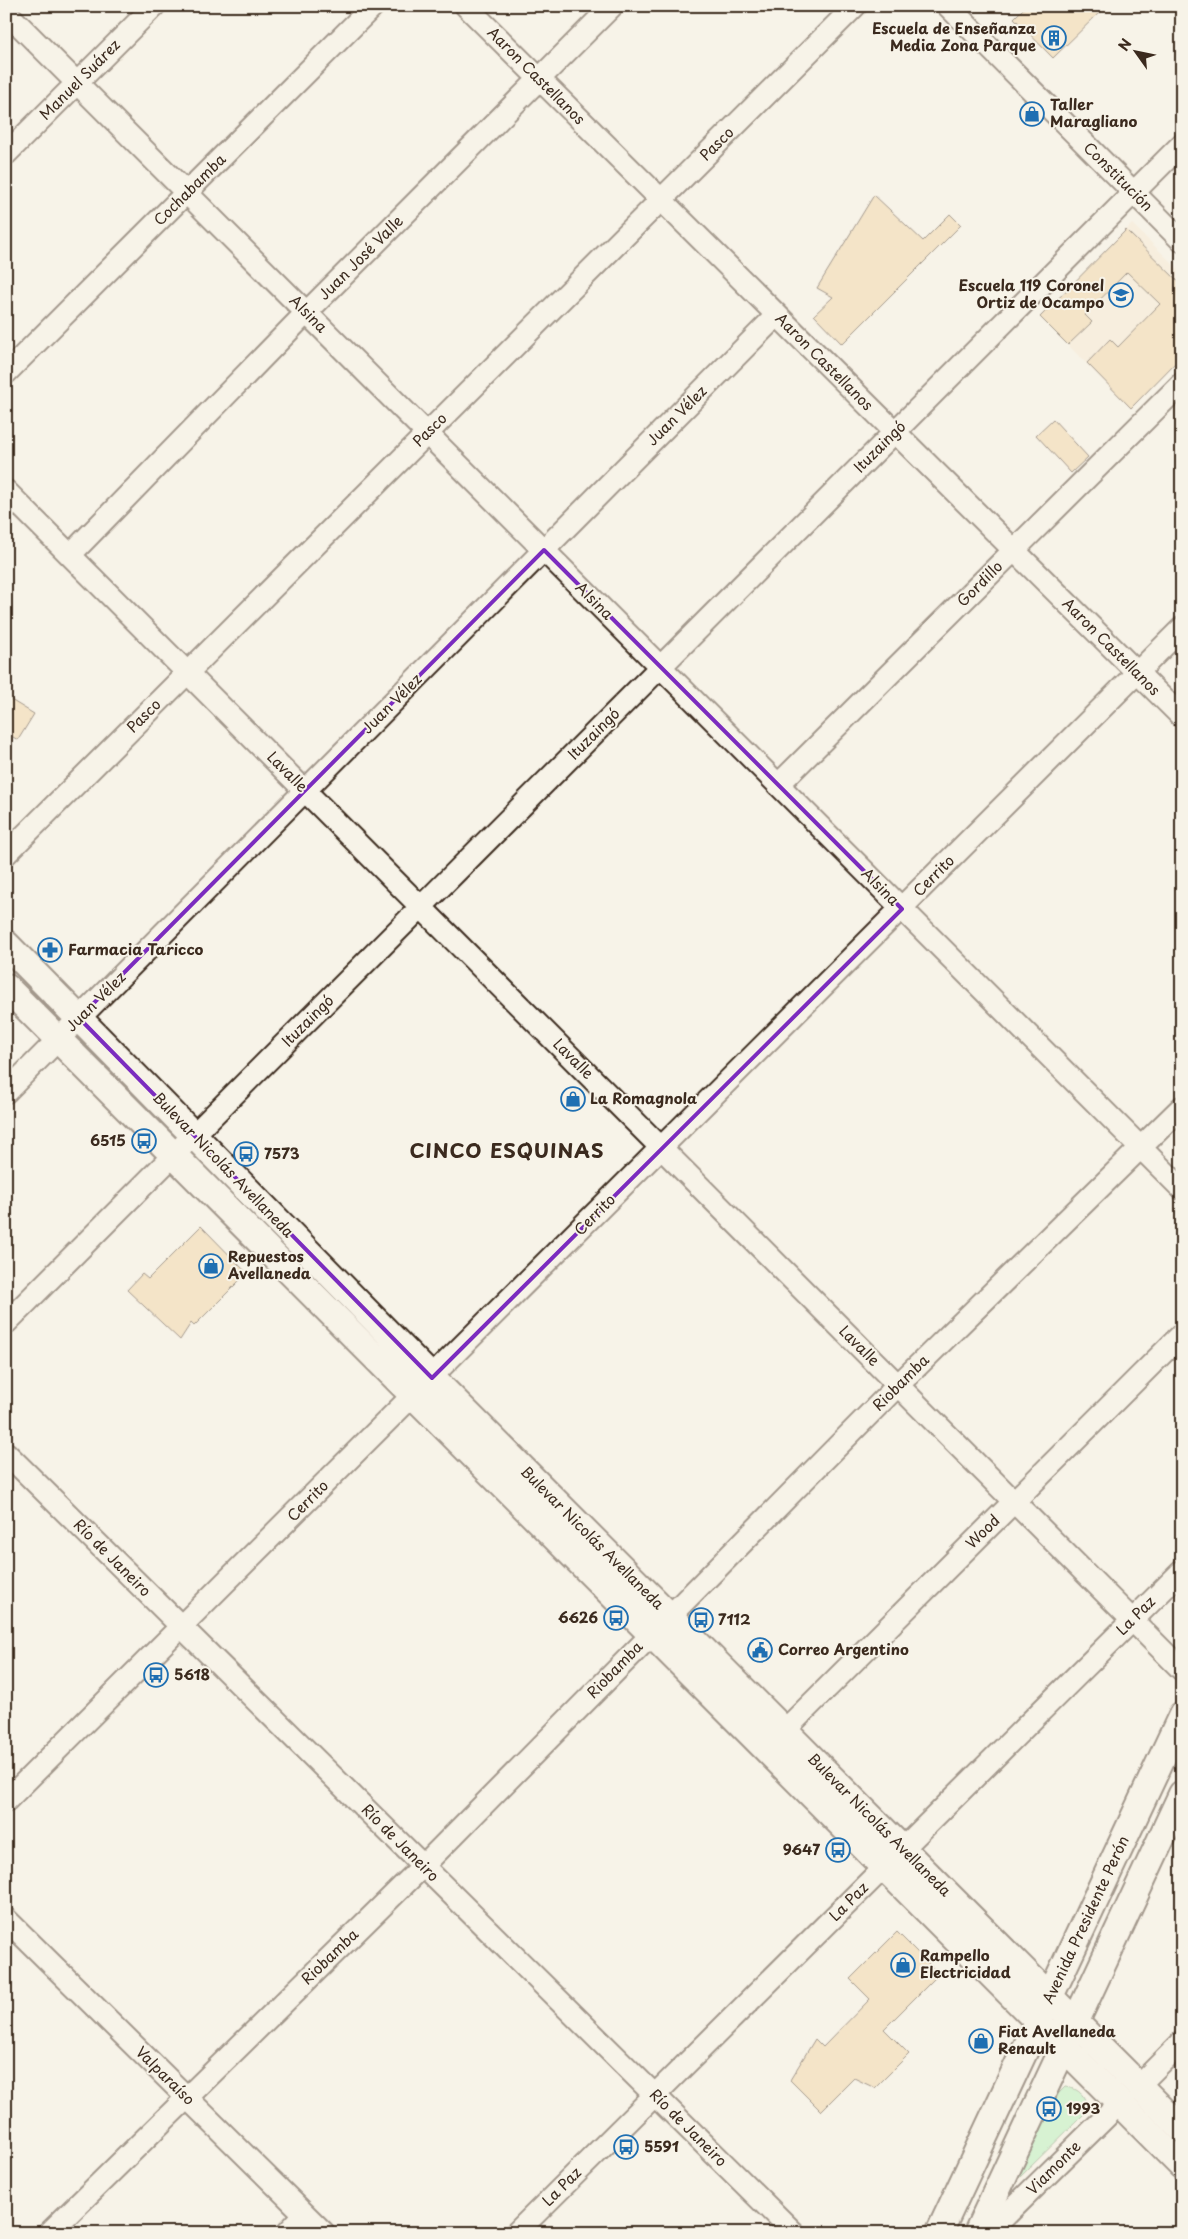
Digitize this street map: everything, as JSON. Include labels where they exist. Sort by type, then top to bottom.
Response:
[{"type":"main road","name":"Bulevar Nicolás Avellaneda","points":[[6,944],[432,1378],[1182,2129]]},
{"type":"main road","name":"Bulevar Nicolás Avellaneda","points":[[6,987],[650,1635],[1182,2166]]},
{"type":"main road","name":"Avenida Presidente Perón","points":[[939,2233],[1182,1715]]},
{"type":"main road","points":[[977,2233],[1182,1794]]},
{"type":"street","name":"Manuel Suárez","points":[[6,154],[154,6]]},
{"type":"street","name":"Cochabamba","points":[[6,373],[374,6]]},
{"type":"street","name":"Aaron Castellanos","points":[[466,6],[1182,717]]},
{"type":"street","name":"Juan José Valle","points":[[70,555],[306,312],[612,6]]},
{"type":"street","name":"Pasco","points":[[6,854],[855,6]]},
{"type":"street","name":"Constitución","points":[[948,6],[1182,241]]},
{"type":"street","name":"Alsina","points":[[6,12],[1182,1190]]},
{"type":"street","name":"Ituzaingó","points":[[6,1323],[1182,144]]},
{"type":"street","name":"Juan Vélez","points":[[6,1092],[777,315]]},
{"type":"street","name":"Gordillo","points":[[778,785],[1182,383]]},
{"type":"street","name":"Lavalle","points":[[6,490],[1182,1670]]},
{"type":"street","name":"Cerrito","points":[[6,1802],[1182,628]]},
{"type":"street","name":"Riobamba","points":[[48,2233],[424,1866],[898,1385],[1182,1107]]},
{"type":"street","name":"Wood","points":[[785,1730],[1182,1334]]},
{"type":"street","name":"Río de Janeiro","points":[[6,1453],[794,2233]]},
{"type":"street","name":"La Paz","points":[[516,2233],[1182,1571]]},
{"type":"street","name":"Valparaíso","points":[[6,1918],[324,2233]]},
{"type":"street","points":[[1138,2086],[1182,2042]]},
{"type":"street","name":"Viamonte","points":[[988,2233],[1119,2104]]},
{"type":"street","points":[[286,2233],[305,2214]]},
{"type":"highlighted area","points":[[544,550],[902,909],[432,1378],[79,1018]]},
{"type":"shaded area","name":"Escuela 119 Coronel Ortiz de Ocampo","points":[[1132,224],[1182,273],[1182,356],[1131,408],[1040,317]]},
{"type":"green space","points":[[1065,2087],[1075,2089],[1082,2095],[1086,2102],[1086,2112],[1017,2180],[1058,2094]]},
{"type":"building","name":"Escuela de Enseñanza Media Zona Parque","points":[[1026,6],[1106,6],[1053,58],[1014,18]]},
{"type":"building","points":[[874,195],[923,241],[950,214],[961,225],[842,344],[814,315],[833,297],[817,288]]},
{"type":"building","name":"Escuela 119 Coronel Ortiz de Ocampo","points":[[1126,230],[1182,285],[1182,356],[1131,408],[1087,363],[1110,339],[1118,347],[1160,304],[1127,272],[1085,315],[1092,322],[1068,345],[1040,317]]},
{"type":"building","points":[[1053,419],[1088,457],[1071,473],[1036,435]]},
{"type":"building","points":[[6,697],[34,714],[18,740],[6,733]]},
{"type":"building","points":[[201,1226],[247,1273],[194,1326],[191,1323],[180,1340],[127,1290],[142,1274],[148,1279]]},
{"type":"building","points":[[897,1932],[939,1974],[884,2029],[909,2054],[875,2088],[854,2078],[821,2111],[790,2080],[815,2039],[823,2047],[870,1999],[850,1979]]},
{"type":"place","name":"Escuela de Enseñanza Media Zona Parque","points":[[1054,38]]},
{"type":"place","name":"Taller Maragliano","points":[[1032,114]]},
{"type":"place","name":"Escuela 119 Coronel Ortiz de Ocampo","points":[[1121,295]]},
{"type":"place","name":"Farmacia Taricco","points":[[50,950]]},
{"type":"place","name":"La Romagnola","points":[[573,1099]]},
{"type":"place","name":"6515","points":[[144,1141]]},
{"type":"place","name":"7573","points":[[246,1154]]},
{"type":"place","name":"Repuestos Avellaneda","points":[[211,1266]]},
{"type":"place","name":"6626","points":[[616,1618]]},
{"type":"place","name":"7112","points":[[701,1620]]},
{"type":"place","name":"Correo Argentino","points":[[760,1650]]},
{"type":"place","name":"5618","points":[[156,1675]]},
{"type":"place","name":"9647","points":[[838,1850]]},
{"type":"place","name":"Rampello Electricidad","points":[[903,1965]]},
{"type":"place","name":"Fiat Avellaneda Renault","points":[[981,2041]]},
{"type":"place","name":"1993","points":[[1049,2109]]},
{"type":"place","name":"5591","points":[[626,2147]]},
{"type":"district","name":"CINCO ESQUINAS","points":[[507,1151]]}]
